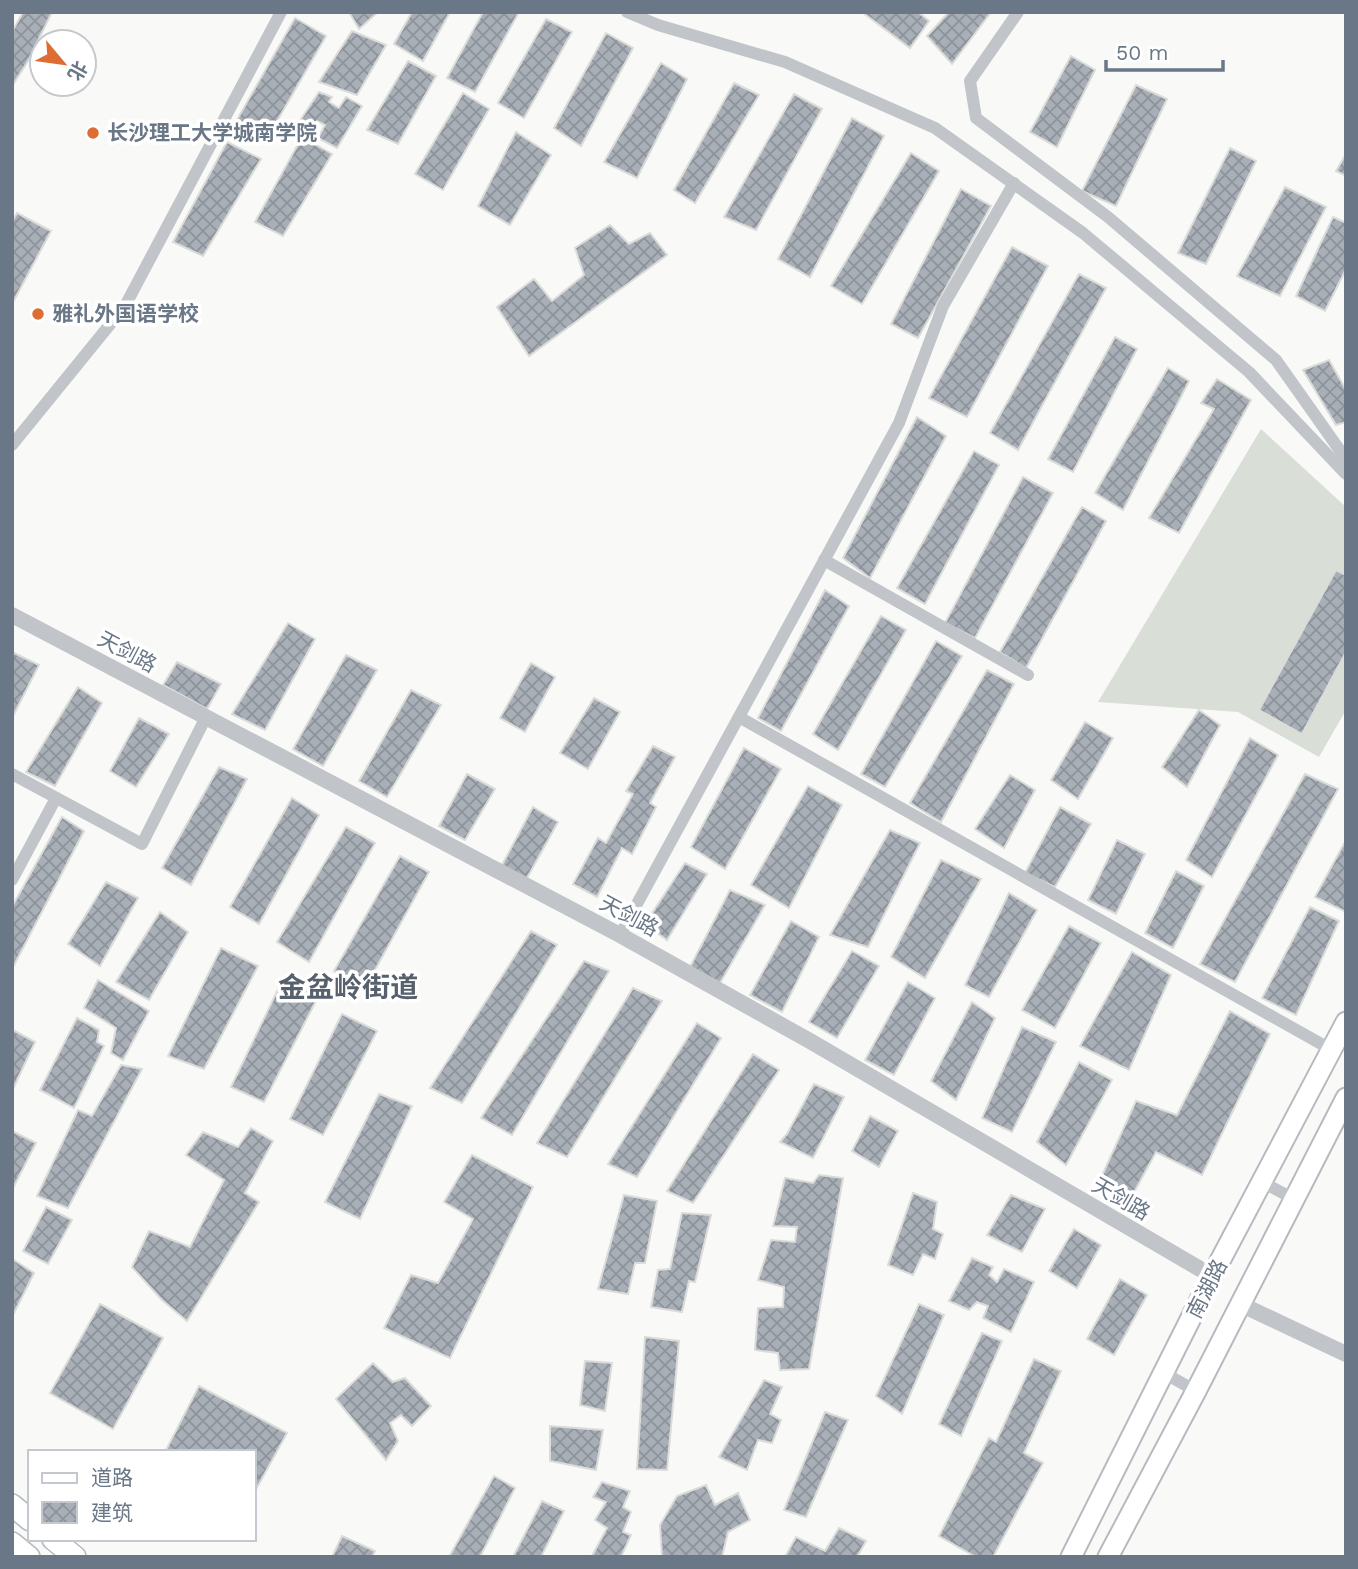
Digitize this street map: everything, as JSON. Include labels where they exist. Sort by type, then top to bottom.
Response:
[{"type":"main road","name":"南湖路","points":[[1071,1557],[1212,1276],[1346,1022]]},
{"type":"main road","name":"南湖路","points":[[1108,1557],[1346,1098]]},
{"type":"main road","points":[[12,1505],[28,1518]]},
{"type":"main road","points":[[56,1541],[75,1557]]},
{"type":"main road","points":[[12,1543],[29,1557]]},
{"type":"street","points":[[12,445],[125,306],[281,12]]},
{"type":"street","points":[[627,12],[657,25],[785,62],[935,128],[1083,233],[1249,372],[1346,474]]},
{"type":"street","points":[[1018,12],[970,81],[976,118],[1108,217],[1276,360],[1346,459]]},
{"type":"street","points":[[620,935],[899,423],[943,306],[1014,183]]},
{"type":"street","points":[[824,560],[1028,675]]},
{"type":"street","name":"天剑路","points":[[12,615],[620,935],[822,1048],[1212,1276]]},
{"type":"street","points":[[12,775],[142,844],[206,717]]},
{"type":"street","points":[[739,717],[1332,1050]]},
{"type":"street","points":[[12,880],[56,798]]},
{"type":"street","points":[[1262,1182],[1294,1199]]},
{"type":"street","points":[[1240,1304],[1346,1354]]},
{"type":"street","points":[[1164,1373],[1196,1391]]},
{"type":"shaded area","points":[[1261,429],[1346,507],[1346,710],[1319,757],[1238,712],[1098,702]]},
{"type":"building","points":[[23,12],[52,12],[44,28],[28,28],[28,61],[12,86],[12,32]]},
{"type":"building","points":[[349,12],[378,12],[359,29]]},
{"type":"building","points":[[412,12],[450,12],[423,61],[394,44]]},
{"type":"building","points":[[483,12],[519,12],[475,92],[447,78]]},
{"type":"building","points":[[862,12],[918,12],[929,21],[910,48]]},
{"type":"building","points":[[949,12],[991,12],[952,64],[927,36]]},
{"type":"building","points":[[295,18],[326,36],[265,142],[234,125]]},
{"type":"building","points":[[546,19],[572,32],[524,118],[498,103]]},
{"type":"building","points":[[352,31],[386,45],[357,95],[319,82]]},
{"type":"building","points":[[606,33],[633,48],[581,146],[554,128]]},
{"type":"building","points":[[1071,56],[1095,70],[1057,147],[1030,132]]},
{"type":"building","points":[[408,61],[436,76],[398,144],[367,130]]},
{"type":"building","points":[[661,63],[687,79],[637,178],[604,162]]},
{"type":"building","points":[[734,83],[759,95],[695,203],[674,190]]},
{"type":"building","points":[[1136,85],[1167,99],[1116,206],[1082,191]]},
{"type":"building","points":[[319,92],[332,97],[329,102],[339,108],[346,97],[362,106],[337,148],[318,138],[325,125],[317,121],[312,128],[301,119]]},
{"type":"building","points":[[463,93],[489,109],[443,190],[415,174]]},
{"type":"building","points":[[794,94],[822,109],[756,230],[724,217]]},
{"type":"building","points":[[852,118],[884,136],[810,277],[778,259]]},
{"type":"building","points":[[516,132],[551,155],[510,225],[478,206]]},
{"type":"building","points":[[302,137],[332,154],[283,236],[255,222]]},
{"type":"building","points":[[227,142],[261,159],[203,256],[173,242]]},
{"type":"building","points":[[1230,148],[1256,161],[1206,264],[1178,253]]},
{"type":"building","points":[[911,153],[939,171],[862,304],[831,286]]},
{"type":"building","points":[[1346,154],[1346,176],[1336,171]]},
{"type":"building","points":[[1285,187],[1326,207],[1280,296],[1237,276]]},
{"type":"building","points":[[961,189],[991,206],[918,338],[891,324]]},
{"type":"building","points":[[17,213],[51,231],[12,304],[12,222]]},
{"type":"building","points":[[1333,217],[1346,223],[1346,269],[1325,311],[1296,296]]},
{"type":"building","points":[[610,225],[629,244],[650,233],[667,255],[529,356],[497,307],[534,279],[552,301],[584,275],[575,248]]},
{"type":"building","points":[[1012,247],[1048,266],[967,417],[929,398]]},
{"type":"building","points":[[1079,274],[1106,288],[1018,450],[990,433]]},
{"type":"building","points":[[1115,337],[1137,349],[1073,472],[1048,459]]},
{"type":"building","points":[[1329,360],[1346,390],[1346,422],[1336,425],[1303,370]]},
{"type":"building","points":[[1168,368],[1189,381],[1123,510],[1095,493]]},
{"type":"building","points":[[1217,379],[1251,400],[1179,533],[1149,518],[1214,409],[1201,403]]},
{"type":"building","points":[[917,417],[946,436],[870,578],[843,558]]},
{"type":"building","points":[[974,451],[999,465],[925,604],[897,588]]},
{"type":"building","points":[[1023,477],[1053,493],[975,638],[945,623]]},
{"type":"building","points":[[1082,507],[1106,521],[1026,668],[1000,652]]},
{"type":"building","points":[[1336,570],[1346,575],[1346,652],[1302,734],[1259,710]]},
{"type":"building","points":[[825,590],[849,606],[781,731],[758,718]]},
{"type":"building","points":[[881,616],[906,630],[838,750],[813,734]]},
{"type":"building","points":[[288,623],[315,639],[265,730],[232,714]]},
{"type":"building","points":[[936,641],[962,656],[885,787],[861,774]]},
{"type":"building","points":[[12,652],[39,665],[12,718]]},
{"type":"building","points":[[346,655],[377,670],[323,766],[293,749]]},
{"type":"building","points":[[177,662],[221,684],[207,709],[163,685]]},
{"type":"building","points":[[531,663],[555,677],[525,732],[500,718]]},
{"type":"building","points":[[987,670],[1014,684],[941,822],[910,803]]},
{"type":"building","points":[[78,687],[102,703],[55,786],[26,772]]},
{"type":"building","points":[[411,690],[441,705],[387,797],[359,781]]},
{"type":"building","points":[[594,698],[620,712],[588,769],[560,753]]},
{"type":"building","points":[[1199,710],[1220,725],[1187,787],[1162,767]]},
{"type":"building","points":[[139,718],[169,734],[136,787],[110,771]]},
{"type":"building","points":[[1085,722],[1113,738],[1078,799],[1051,780]]},
{"type":"building","points":[[1250,738],[1278,755],[1212,877],[1186,860]]},
{"type":"building","points":[[653,746],[675,757],[650,803],[656,807],[632,854],[622,848],[597,897],[573,884],[598,838],[606,843],[633,794],[626,791]]},
{"type":"building","points":[[744,748],[781,769],[725,869],[691,847]]},
{"type":"building","points":[[219,767],[247,779],[191,885],[162,868]]},
{"type":"building","points":[[467,774],[495,789],[465,840],[439,826]]},
{"type":"building","points":[[1305,774],[1338,789],[1235,982],[1200,964]]},
{"type":"building","points":[[1010,775],[1035,790],[1004,848],[975,829]]},
{"type":"building","points":[[808,786],[842,805],[789,908],[751,885]]},
{"type":"building","points":[[292,798],[319,815],[259,924],[230,907]]},
{"type":"building","points":[[533,807],[558,822],[527,878],[501,867]]},
{"type":"building","points":[[1060,807],[1091,824],[1055,887],[1025,873]]},
{"type":"building","points":[[62,817],[84,831],[12,969],[12,907]]},
{"type":"building","points":[[346,827],[375,843],[309,962],[277,942]]},
{"type":"building","points":[[890,830],[920,843],[868,947],[830,935]]},
{"type":"building","points":[[1117,840],[1145,854],[1116,914],[1088,900]]},
{"type":"building","points":[[1346,840],[1346,912],[1315,897]]},
{"type":"building","points":[[400,856],[429,872],[365,988],[334,971]]},
{"type":"building","points":[[941,860],[981,879],[925,978],[891,957]]},
{"type":"building","points":[[685,863],[707,874],[667,940],[645,924]]},
{"type":"building","points":[[1176,871],[1204,886],[1173,948],[1145,933]]},
{"type":"building","points":[[106,882],[138,898],[100,966],[68,944]]},
{"type":"building","points":[[730,890],[765,905],[720,983],[690,967]]},
{"type":"building","points":[[1009,893],[1037,910],[989,997],[965,985]]},
{"type":"building","points":[[1310,907],[1339,921],[1296,1015],[1262,998]]},
{"type":"building","points":[[160,912],[188,932],[149,1000],[116,982]]},
{"type":"building","points":[[791,921],[819,937],[782,1012],[750,995]]},
{"type":"building","points":[[1069,926],[1101,943],[1055,1028],[1022,1010]]},
{"type":"building","points":[[531,931],[557,945],[462,1103],[430,1088]]},
{"type":"building","points":[[221,948],[258,966],[204,1069],[168,1056]]},
{"type":"building","points":[[852,951],[879,966],[837,1038],[809,1022]]},
{"type":"building","points":[[1132,952],[1171,975],[1129,1070],[1080,1046]]},
{"type":"building","points":[[584,961],[609,971],[512,1135],[481,1118]]},
{"type":"building","points":[[284,977],[318,997],[264,1102],[231,1087]]},
{"type":"building","points":[[98,980],[149,1011],[123,1060],[111,1053],[116,1028],[84,1008]]},
{"type":"building","points":[[908,982],[935,998],[894,1075],[865,1060]]},
{"type":"building","points":[[633,988],[662,1001],[567,1157],[537,1143]]},
{"type":"building","points":[[972,1002],[995,1018],[956,1100],[931,1081]]},
{"type":"building","points":[[1230,1011],[1270,1034],[1202,1175],[1156,1152],[1133,1194],[1100,1180],[1136,1101],[1177,1115]]},
{"type":"building","points":[[342,1014],[377,1031],[323,1135],[290,1119]]},
{"type":"building","points":[[77,1018],[99,1030],[97,1042],[104,1046],[74,1108],[40,1090]]},
{"type":"building","points":[[697,1023],[721,1038],[637,1177],[608,1164]]},
{"type":"building","points":[[1022,1027],[1056,1042],[1012,1132],[982,1118]]},
{"type":"building","points":[[13,1030],[35,1042],[12,1091],[12,1032]]},
{"type":"building","points":[[753,1054],[779,1070],[693,1203],[667,1191]]},
{"type":"building","points":[[1079,1062],[1112,1080],[1066,1165],[1037,1142]]},
{"type":"building","points":[[121,1065],[142,1069],[68,1208],[37,1196],[78,1110],[92,1116]]},
{"type":"building","points":[[814,1084],[844,1097],[813,1158],[780,1142]]},
{"type":"building","points":[[379,1094],[412,1106],[360,1219],[325,1202]]},
{"type":"building","points":[[870,1116],[898,1131],[879,1167],[852,1151]]},
{"type":"building","points":[[251,1128],[273,1141],[245,1193],[259,1202],[187,1321],[162,1300],[132,1267],[149,1231],[190,1247],[224,1180],[186,1155],[203,1132],[238,1147]]},
{"type":"building","points":[[12,1131],[36,1143],[12,1190]]},
{"type":"building","points":[[472,1155],[533,1187],[450,1358],[384,1328],[411,1275],[438,1283],[473,1219],[444,1202]]},
{"type":"building","points":[[819,1175],[843,1178],[809,1369],[780,1370],[778,1353],[755,1350],[758,1308],[783,1307],[784,1287],[758,1280],[771,1240],[795,1242],[797,1227],[773,1226],[785,1178],[813,1183]]},
{"type":"building","points":[[913,1193],[937,1202],[933,1229],[943,1234],[935,1259],[923,1254],[913,1275],[888,1265]]},
{"type":"building","points":[[624,1195],[657,1201],[645,1263],[635,1263],[628,1294],[598,1289]]},
{"type":"building","points":[[1011,1195],[1045,1209],[1022,1252],[987,1235]]},
{"type":"building","points":[[46,1207],[72,1220],[48,1264],[23,1251]]},
{"type":"building","points":[[682,1213],[711,1215],[695,1282],[689,1281],[682,1312],[651,1307],[658,1270],[670,1269]]},
{"type":"building","points":[[1074,1229],[1101,1245],[1077,1288],[1049,1271]]},
{"type":"building","points":[[972,1258],[993,1267],[989,1275],[997,1282],[1004,1269],[1034,1282],[1011,1332],[983,1318],[988,1306],[977,1302],[969,1310],[949,1301]]},
{"type":"building","points":[[14,1260],[34,1273],[12,1317],[12,1264]]},
{"type":"building","points":[[1120,1279],[1147,1295],[1114,1355],[1087,1339]]},
{"type":"building","points":[[100,1304],[163,1338],[113,1429],[50,1393]]},
{"type":"building","points":[[919,1304],[944,1315],[902,1414],[876,1396]]},
{"type":"building","points":[[982,1333],[1002,1341],[961,1436],[939,1424]]},
{"type":"building","points":[[645,1337],[679,1341],[667,1470],[637,1469]]},
{"type":"building","points":[[1034,1359],[1061,1371],[1024,1453],[1043,1463],[993,1557],[976,1557],[939,1536],[989,1438],[996,1442]]},
{"type":"building","points":[[585,1361],[612,1363],[605,1411],[580,1405]]},
{"type":"building","points":[[373,1363],[393,1382],[405,1378],[431,1406],[412,1426],[401,1415],[390,1423],[398,1441],[386,1460],[336,1399]]},
{"type":"building","points":[[764,1380],[782,1387],[770,1414],[781,1420],[772,1443],[758,1440],[747,1470],[719,1457]]},
{"type":"building","points":[[199,1386],[287,1433],[256,1489],[256,1450],[166,1450]]},
{"type":"building","points":[[825,1412],[848,1420],[806,1517],[784,1510]]},
{"type":"building","points":[[550,1426],[603,1430],[596,1470],[550,1461]]},
{"type":"building","points":[[494,1476],[515,1488],[480,1557],[449,1557]]},
{"type":"building","points":[[602,1482],[630,1491],[623,1507],[631,1512],[623,1532],[631,1535],[621,1557],[592,1556],[607,1528],[595,1520],[606,1502],[593,1497]]},
{"type":"building","points":[[706,1485],[715,1505],[738,1493],[750,1520],[728,1532],[722,1557],[662,1557],[660,1525],[677,1496]]},
{"type":"building","points":[[542,1501],[564,1511],[541,1557],[513,1557]]},
{"type":"building","points":[[839,1528],[866,1541],[857,1557],[785,1557],[796,1537],[825,1551]]},
{"type":"building","points":[[342,1536],[375,1551],[372,1557],[332,1557]]},
{"type":"place","name":"长沙理工大学城南学院","points":[[93,133]]},
{"type":"place","name":"雅礼外国语学校","points":[[38,314]]},
{"type":"district","name":"金盆岭街道","points":[[348,987]]}]
